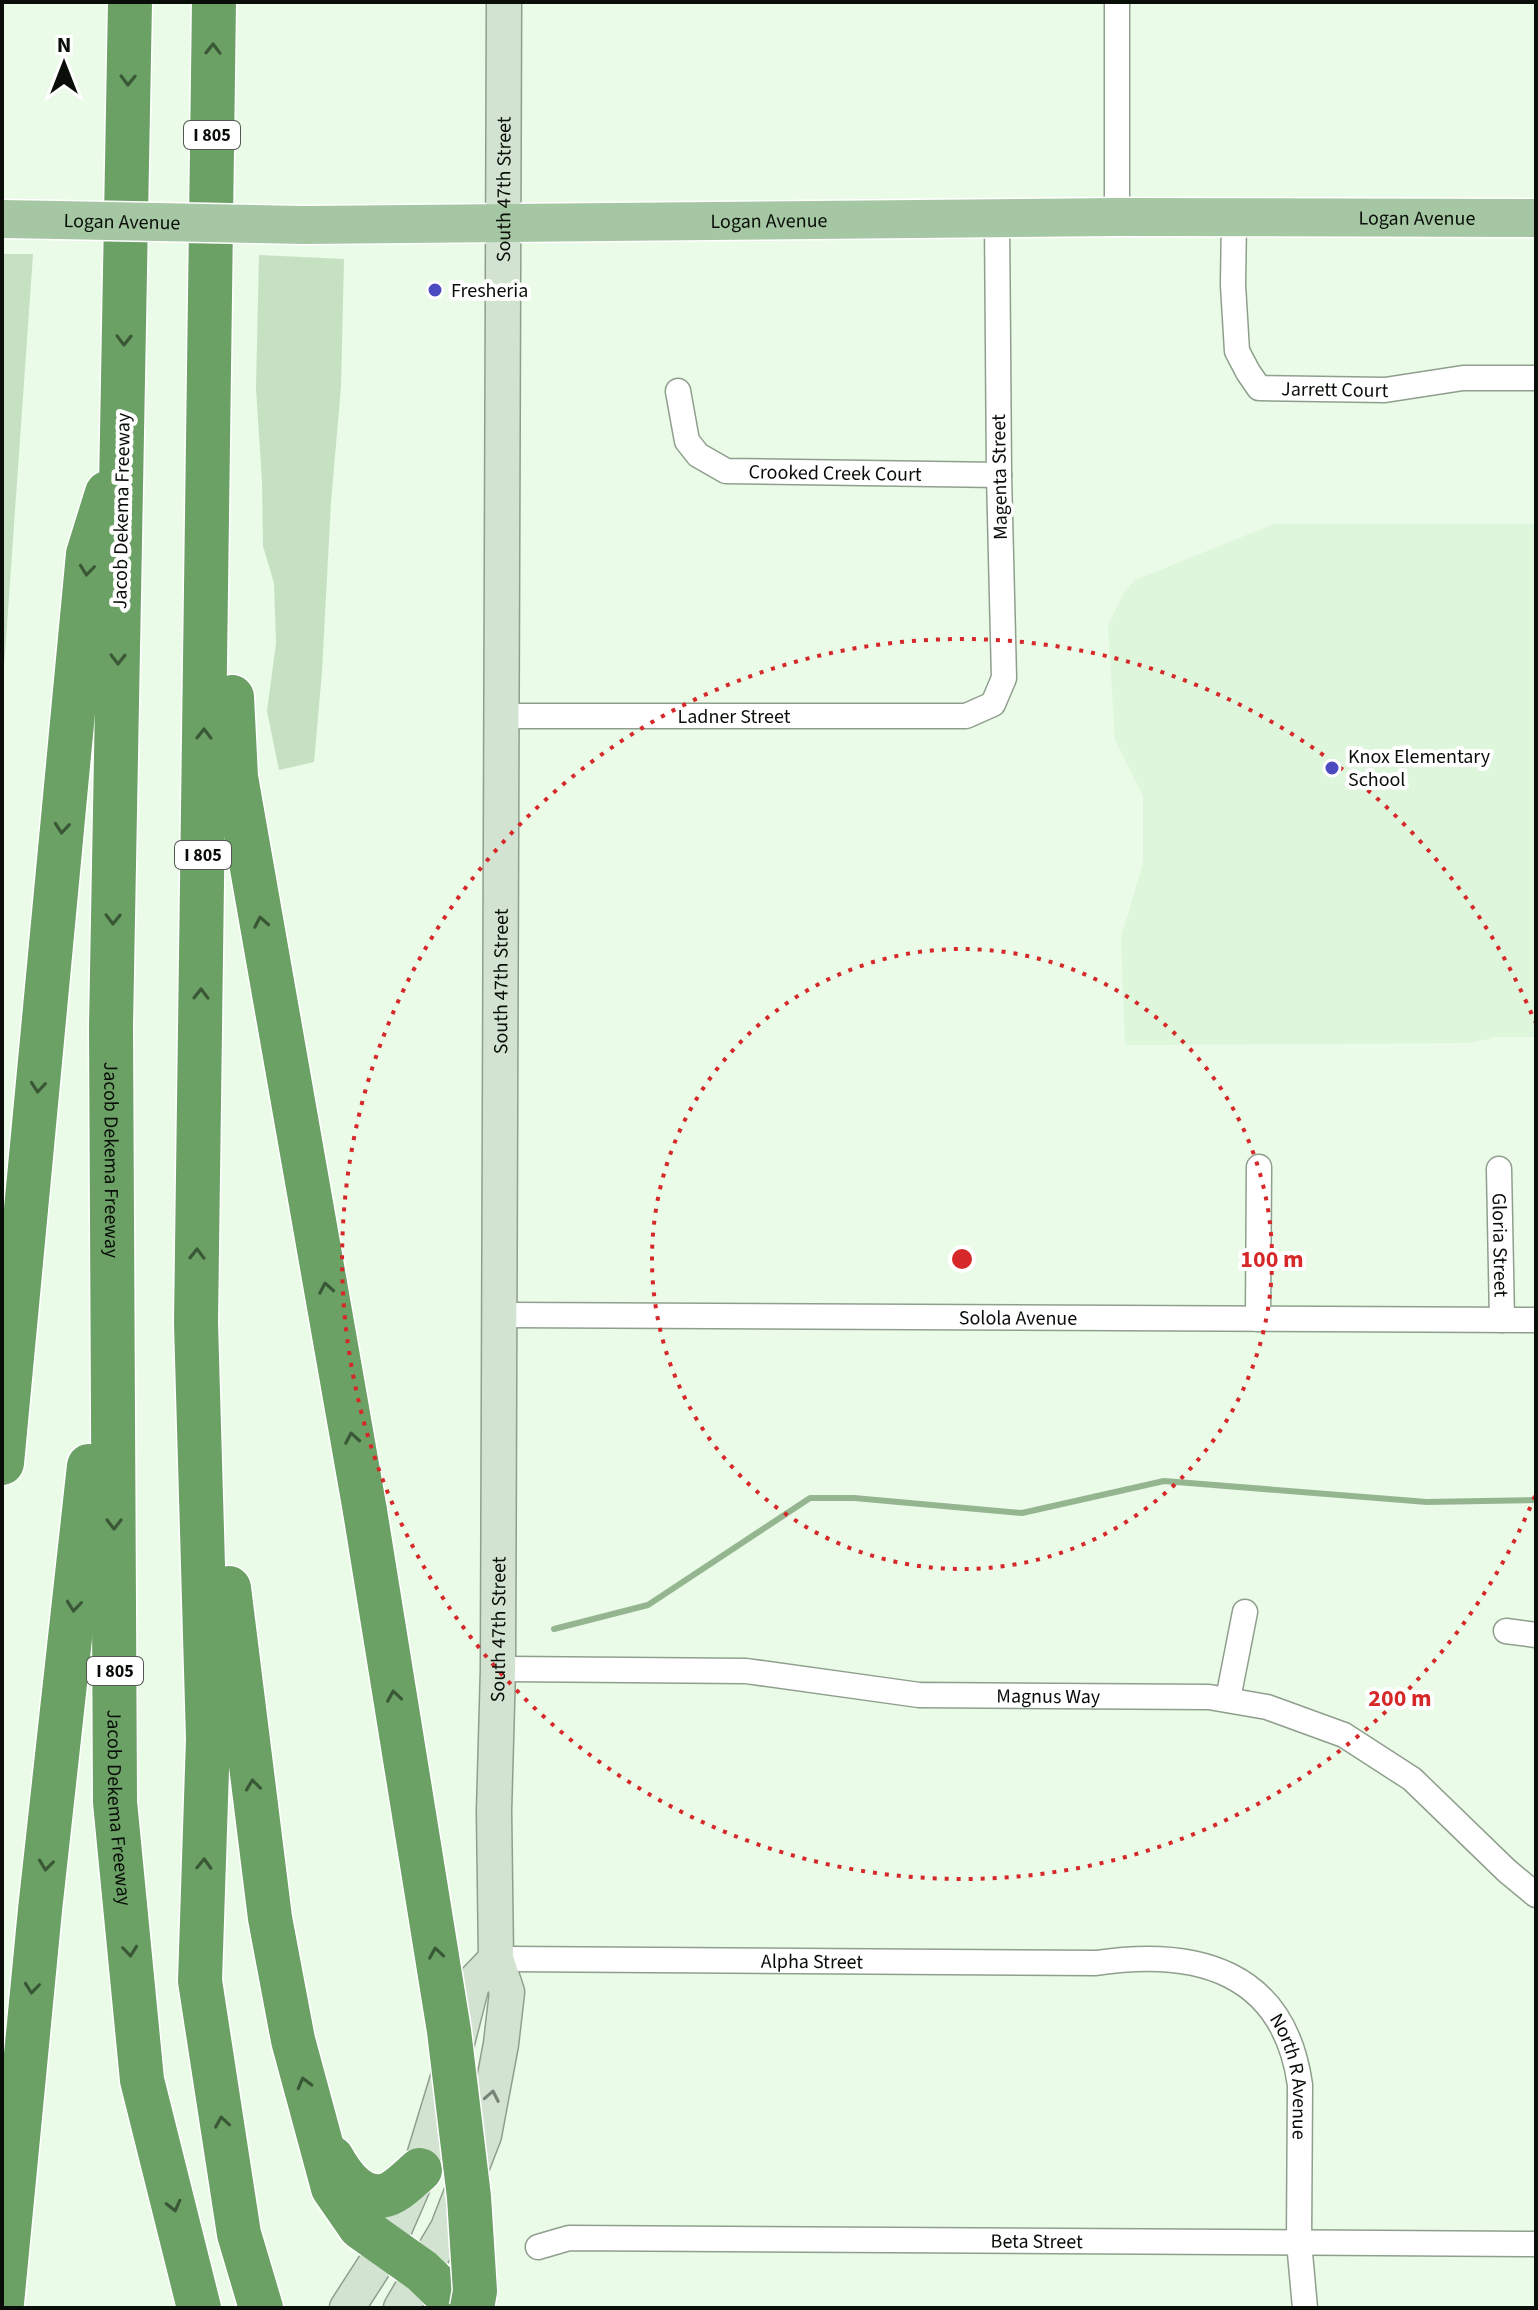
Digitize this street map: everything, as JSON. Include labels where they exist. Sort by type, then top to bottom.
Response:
[{"type":"highway","name":"Jacob Dekema Freeway","points":[[130,2],[111,1026],[115,1802],[142,2080],[199,2308]]},
{"type":"highway","name":"I 805","points":[[214,2],[196,1323],[208,1739],[200,1981],[239,2234],[261,2308]]},
{"type":"highway","points":[[210,267],[236,777],[365,1511],[449,2031],[469,2197],[475,2291],[472,2308]]},
{"type":"highway","points":[[2,1463],[88,554],[123,441]]},
{"type":"highway","points":[[2,2303],[40,1910],[92,1435],[111,1026]]},
{"type":"highway","points":[[196,1323],[270,1918],[293,2040],[317,2132],[333,2188],[360,2227],[422,2271],[456,2308]]},
{"type":"highway","points":[[317,2132],[344,2178],[364,2193],[383,2196],[402,2186],[420,2170]]},
{"type":"main road","name":"South 47th Street","points":[[401,2308],[448,2228],[484,2135],[507,1992],[496,1959],[494,1811],[498,1669],[504,2]]},
{"type":"main road","name":"Logan Avenue","points":[[2,219],[305,225],[1117,217],[1536,218]]},
{"type":"main road","points":[[347,2308],[387,2246],[420,2170],[472,1984],[496,1959]]},
{"type":"street","points":[[1117,2],[1117,217]]},
{"type":"street","name":"Jarrett Court","points":[[1234,218],[1233,285],[1237,351],[1259,388],[1385,390],[1463,378],[1536,378]]},
{"type":"street","name":"Magenta Street","points":[[966,716],[993,704],[1004,678],[997,219]]},
{"type":"street","name":"Crooked Creek Court","points":[[678,391],[687,441],[698,455],[726,471],[999,475]]},
{"type":"street","name":"Ladner Street","points":[[500,716],[966,716]]},
{"type":"street","points":[[1258,1319],[1259,1167]]},
{"type":"street","name":"Gloria Street","points":[[1499,1169],[1502,1320]]},
{"type":"street","name":"Solola Avenue","points":[[498,1315],[1536,1320]]},
{"type":"street","points":[[1228,1699],[1245,1612]]},
{"type":"street","points":[[1506,1631],[1536,1635]]},
{"type":"street","name":"Magnus Way","points":[[498,1669],[746,1671],[919,1695],[1228,1699],[1280,1712],[1330,1729],[1353,1741],[1412,1779],[1536,1895]]},
{"type":"street","name":"Alpha Street","points":[[496,1959],[1072,1963],[1126,1959]]},
{"type":"street","name":"North R Avenue","points":[[1126,1959],[1189,1961],[1229,1974],[1257,1994],[1284,2030],[1297,2066],[1300,2085],[1299,2242],[1305,2308]]},
{"type":"street","name":"Beta Street","points":[[538,2247],[569,2238],[1536,2244]]},
{"type":"shaded area","points":[[2,254],[33,254],[2,696]]},
{"type":"shaded area","points":[[259,255],[344,259],[341,387],[314,762],[279,770],[267,711],[276,643],[274,583],[263,546],[256,389]]},
{"type":"shaded area","name":"Knox Elementary School","points":[[1274,524],[1536,524],[1536,1037],[1496,1037],[1470,1043],[1125,1045],[1121,938],[1143,863],[1143,796],[1115,740],[1108,626],[1124,592],[1135,580]]},
{"type":"waterway","points":[[554,1629],[648,1605],[810,1498],[854,1498],[1022,1513],[1164,1481],[1427,1502],[1536,1500]]},
{"type":"place","name":"Fresheria","points":[[435,290]]},
{"type":"place","name":"Knox Elementary School","points":[[1332,768]]}]
